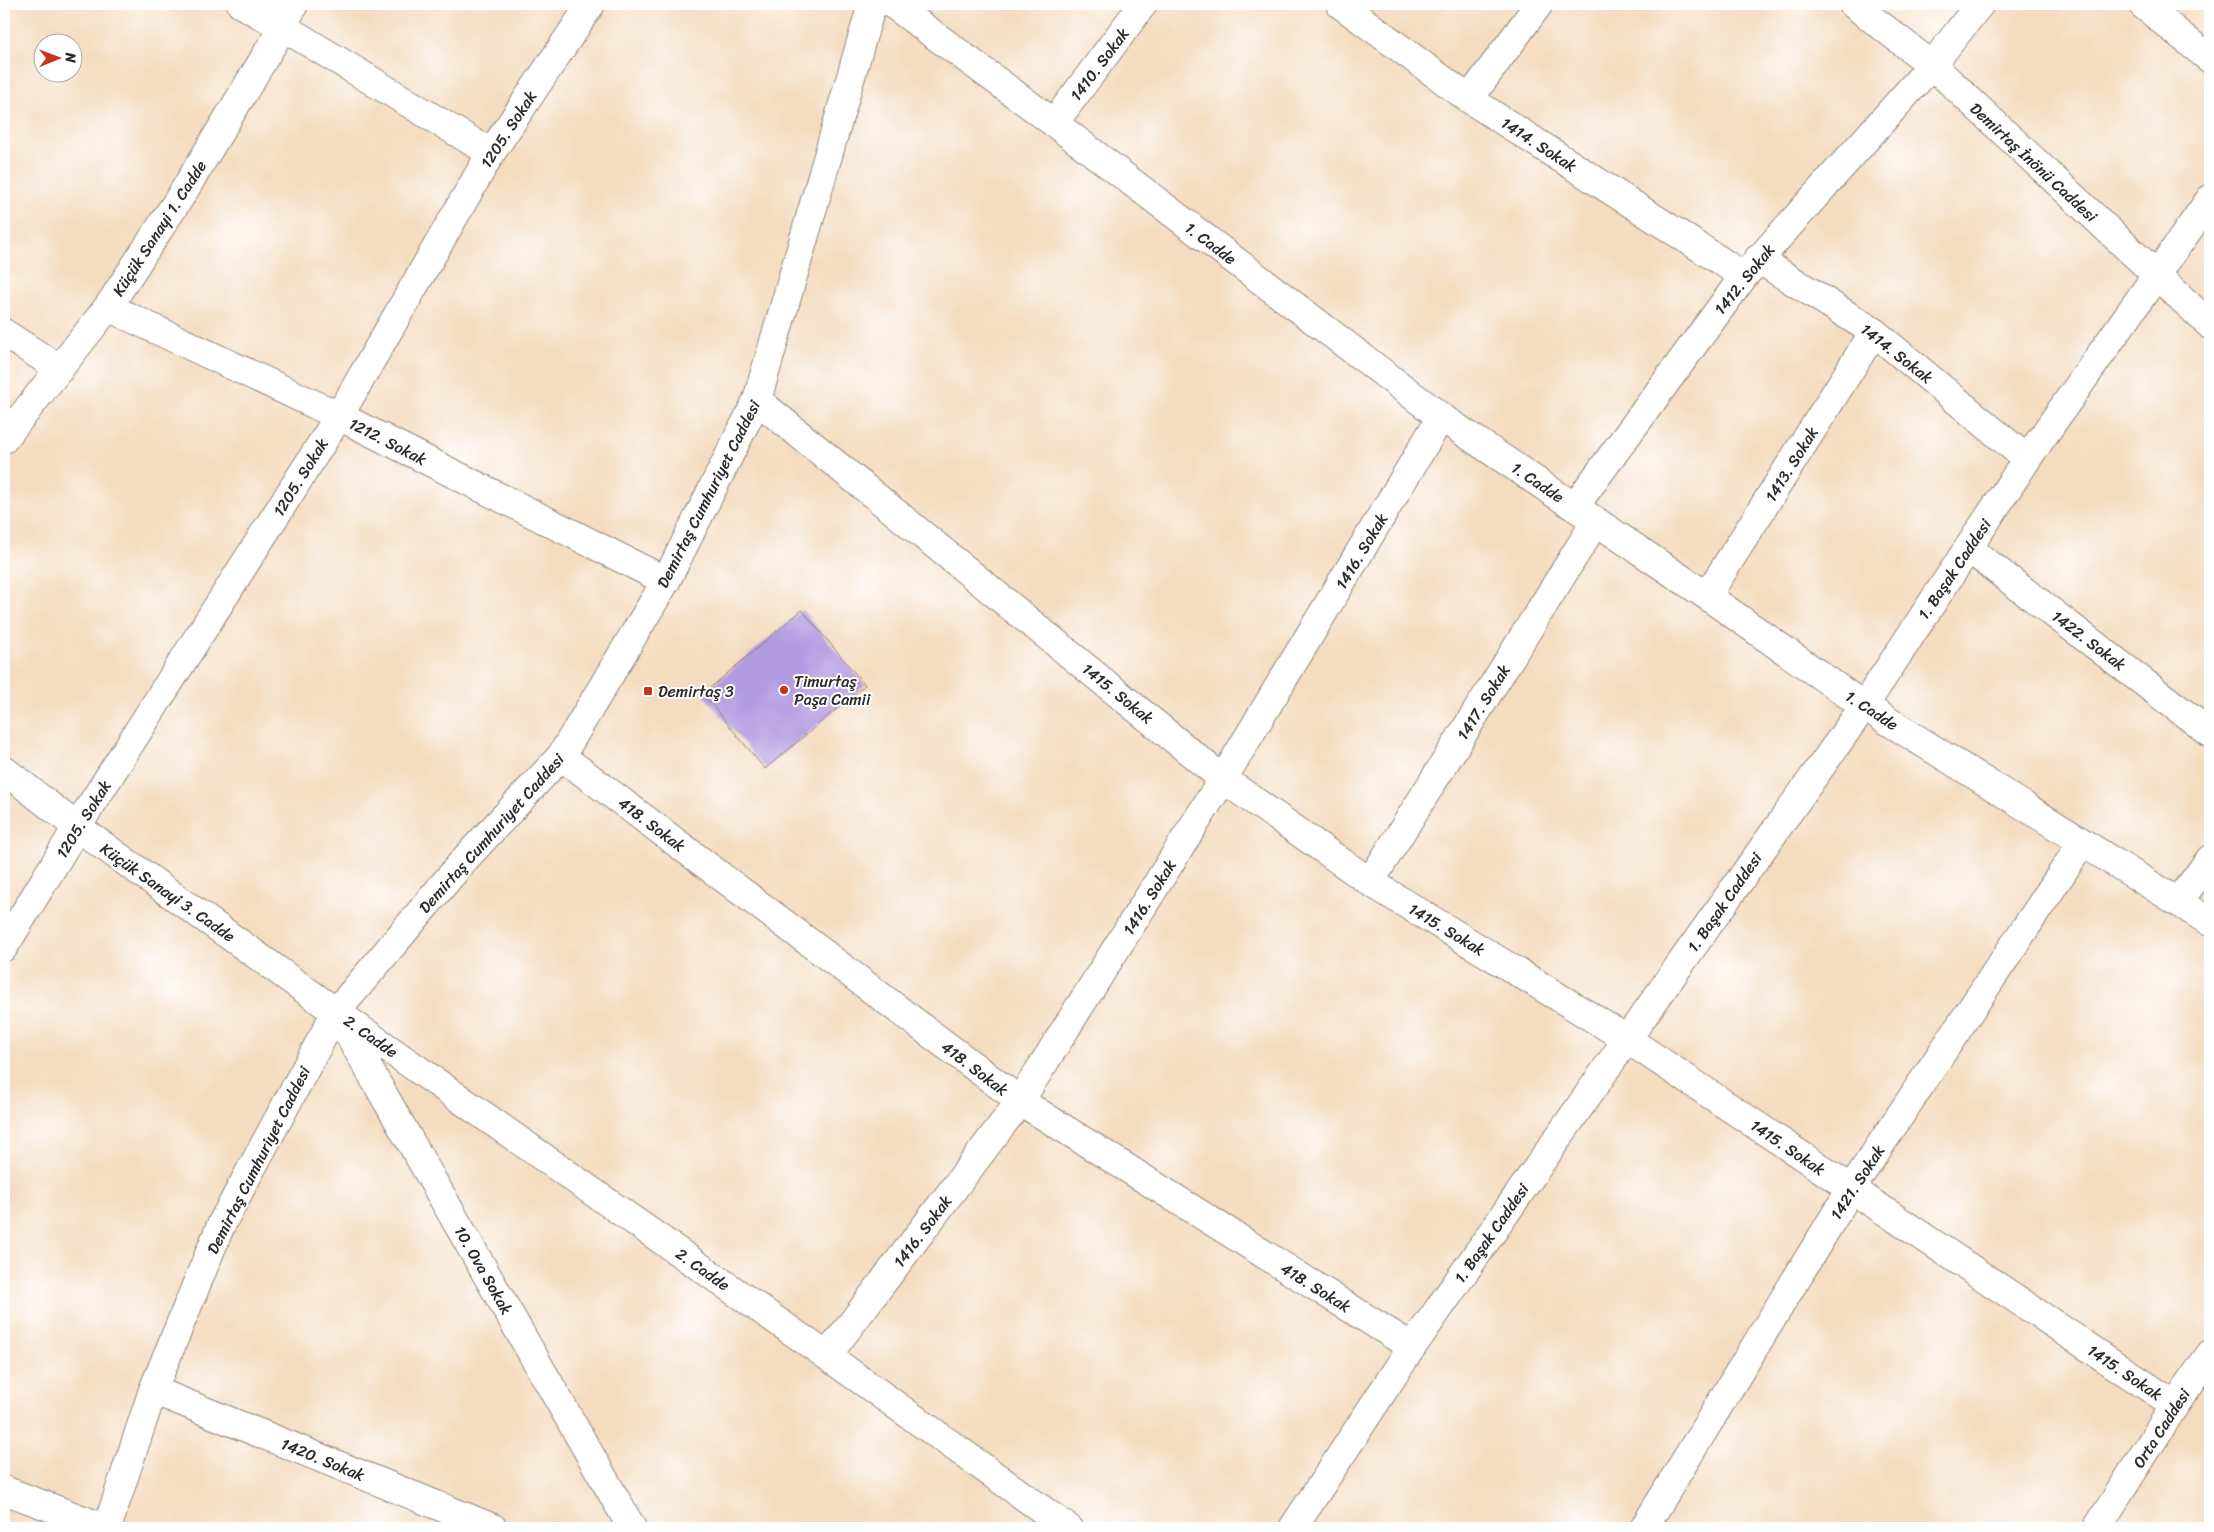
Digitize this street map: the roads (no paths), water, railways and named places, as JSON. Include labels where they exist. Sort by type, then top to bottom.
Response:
[{"type":"street","points":[[241,4],[288,15],[491,153]]},
{"type":"street","name":"1205. Sokak","points":[[4,947],[77,827],[339,416],[491,153],[591,4]]},
{"type":"street","name":"Demirtaş Cumhuriyet Caddesi","points":[[106,1528],[153,1390],[220,1225],[336,1012],[465,858],[561,756],[666,581],[757,400],[872,4]]},
{"type":"street","name":"1. Cadde","points":[[892,4],[1054,123],[1442,417],[1707,596],[1864,706],[2210,922]]},
{"type":"street","name":"1410. Sokak","points":[[1054,123],[1143,4]]},
{"type":"street","name":"1414. Sokak","points":[[1340,4],[1469,99],[1751,267],[1874,332],[2027,459]]},
{"type":"street","points":[[1469,99],[1539,4]]},
{"type":"street","name":"Demirtaş İnönü Caddesi","points":[[1853,4],[1932,65],[2155,276],[2210,325]]},
{"type":"street","name":"1412. Sokak","points":[[1586,514],[1751,267],[1932,65],[1980,4]]},
{"type":"street","points":[[2142,4],[2210,59]]},
{"type":"street","name":"Küçük Sanayi 1. Cadde","points":[[4,439],[108,307],[182,194],[288,15]]},
{"type":"street","name":"1. Başak Caddesi","points":[[1293,1528],[1412,1347],[1627,1039],[1864,706],[2027,459],[2210,199]]},
{"type":"street","name":"1212. Sokak","points":[[108,307],[339,416],[666,581]]},
{"type":"street","name":"1413. Sokak","points":[[1707,596],[1874,332]]},
{"type":"street","points":[[4,333],[60,369]]},
{"type":"street","name":"1415. Sokak","points":[[757,400],[1224,779],[1370,882],[1627,1039],[2175,1405]]},
{"type":"street","name":"1416. Sokak","points":[[827,1356],[1020,1101],[1224,779],[1442,417]]},
{"type":"street","name":"1417. Sokak","points":[[1370,882],[1586,514]]},
{"type":"street","name":"1422. Sokak","points":[[1968,548],[2210,733]]},
{"type":"street","name":"418. Sokak","points":[[561,756],[1020,1101],[1412,1347]]},
{"type":"street","name":"Küçük Sanayi 3. Cadde","points":[[4,770],[77,827],[336,1012]]},
{"type":"street","name":"1421. Sokak","points":[[1644,1528],[1850,1189],[2082,843]]},
{"type":"street","points":[[2179,901],[2210,859]]},
{"type":"street","name":"2. Cadde","points":[[336,1012],[827,1356],[1068,1528]]},
{"type":"street","name":"10. Ova Sokak","points":[[336,1012],[632,1528]]},
{"type":"street","name":"Orta Caddesi","points":[[2097,1528],[2175,1405],[2210,1354]]},
{"type":"street","name":"1420. Sokak","points":[[153,1390],[493,1528]]},
{"type":"street","points":[[4,1490],[106,1528]]},
{"type":"place","name":"Timurtaş Paşa Camii","points":[[784,690]]},
{"type":"place","name":"Demirtaş 3","points":[[648,691]]}]
